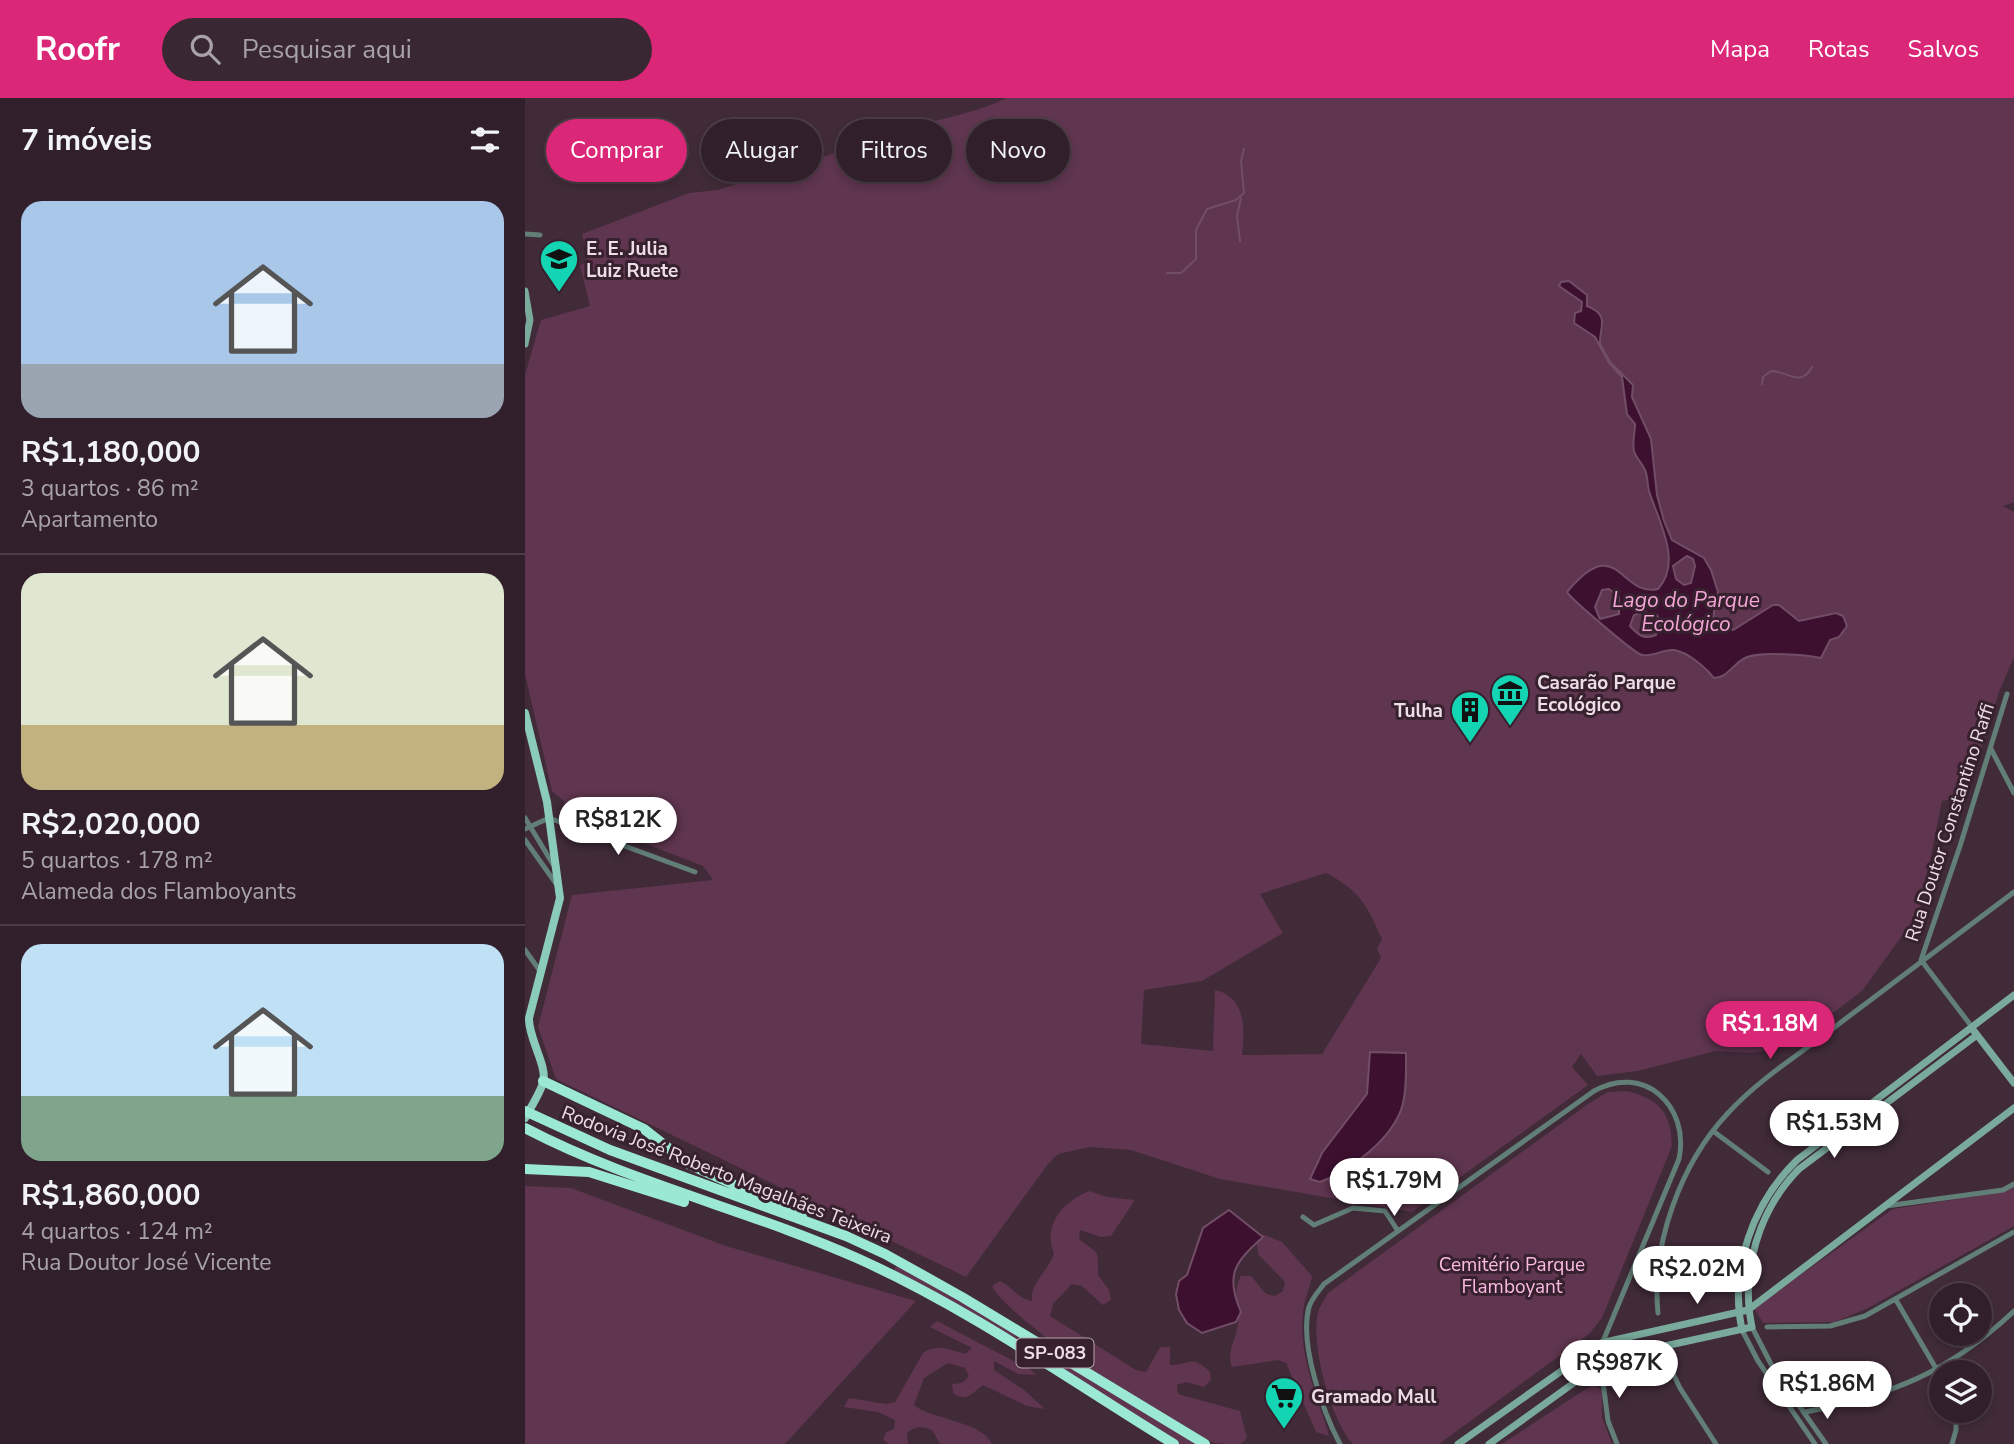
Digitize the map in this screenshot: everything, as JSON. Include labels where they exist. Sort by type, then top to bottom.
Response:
[{"type":"highway","points":[[543,1082],[644,1129],[690,1165],[846,1236]]},
{"type":"highway","name":"Rodovia José Roberto Magalhães Teixeira","points":[[525,1111],[637,1161],[846,1236],[903,1263],[1205,1444]]},
{"type":"highway","name":"Rodovia José Roberto Magalhães Teixeira","points":[[525,1128],[624,1173],[835,1249],[895,1277],[955,1310],[1174,1444]]},
{"type":"highway","points":[[525,1169],[589,1172],[767,1225]]},
{"type":"main road","points":[[525,713],[549,818],[558,871],[559,906],[540,971],[528,1029],[543,1069],[543,1082],[525,1118]]},
{"type":"street","points":[[525,234],[540,235]]},
{"type":"street","points":[[525,291],[530,320],[525,344]]},
{"type":"street","name":"Rua Doutor Constantino Raffi","points":[[1921,960],[2007,694]]},
{"type":"street","points":[[1991,749],[2014,793]]},
{"type":"street","points":[[525,818],[528,828],[558,871]]},
{"type":"street","points":[[528,828],[549,818],[695,872]]},
{"type":"street","points":[[525,839],[558,886]]},
{"type":"street","points":[[1658,1313],[1658,1271],[1665,1232],[1686,1178],[1713,1131],[1743,1098],[1921,960],[2014,892]]},
{"type":"street","points":[[525,950],[540,971]]},
{"type":"street","points":[[525,960],[533,963]]},
{"type":"street","points":[[1921,960],[2014,1083]]},
{"type":"street","points":[[1826,1444],[1774,1370],[1752,1327],[1748,1310],[1747,1278],[1769,1209],[1784,1184],[1799,1169],[1974,1031],[2012,996]]},
{"type":"street","points":[[1815,1444],[1758,1361],[1742,1330],[1738,1313],[1738,1278],[1756,1217],[1777,1180],[1805,1154],[1974,1031]]},
{"type":"street","points":[[1341,1444],[1316,1381],[1308,1310],[1324,1284],[1594,1091],[1606,1085],[1634,1082],[1647,1087],[1668,1103],[1675,1113],[1682,1142],[1679,1159],[1601,1343],[1600,1364],[1608,1421],[1617,1444]]},
{"type":"street","points":[[1458,1444],[1471,1440],[1601,1343],[1748,1310],[2014,1108]]},
{"type":"street","points":[[1713,1131],[1768,1172]]},
{"type":"street","points":[[1883,1206],[2003,1190],[2014,1184]]},
{"type":"street","points":[[1903,1191],[1914,1203]]},
{"type":"street","points":[[1303,1217],[1314,1225],[1353,1208],[1385,1211],[1398,1231]]},
{"type":"street","points":[[1767,1327],[1830,1326],[1865,1316],[2014,1232]]},
{"type":"street","points":[[1896,1300],[1932,1360]]},
{"type":"street","points":[[1952,1360],[1979,1343],[2014,1311]]},
{"type":"street","points":[[1489,1444],[1600,1364],[1665,1346],[1752,1327]]},
{"type":"street","points":[[1661,1328],[1665,1346]]},
{"type":"street","points":[[1668,1363],[1680,1388],[1716,1444]]},
{"type":"street","points":[[1805,1412],[1877,1397],[1929,1373]]},
{"type":"street","points":[[1952,1444],[1956,1423]]},
{"type":"green space","points":[[1006,98],[2014,98],[2014,502],[2003,506],[2014,512],[2014,657],[1999,692],[1967,796],[1942,801],[1921,905],[1912,922],[1862,991],[1799,1039],[1778,1048],[1753,1053],[1715,1051],[1638,1071],[1597,1076],[1581,1054],[1572,1067],[1588,1085],[1412,1212],[1220,1179],[1131,1150],[1090,1147],[1058,1154],[966,1277],[556,1079],[538,1027],[572,895],[713,880],[703,866],[589,822],[552,791],[525,674],[525,375],[541,320],[590,306],[580,265],[588,262],[582,234],[689,193],[718,190],[743,182],[822,182],[822,157],[836,153],[836,182],[952,182],[952,119],[943,119]],"holes":[[[1326,873],[1347,886],[1361,900],[1382,939],[1377,949],[1381,958],[1322,1054],[1242,1055],[1243,1024],[1238,1007],[1233,999],[1215,990],[1213,1051],[1141,1044],[1144,990],[1202,981],[1283,933],[1260,894]]]},
{"type":"green space","name":"Cemitério Parque Flamboyant","points":[[1627,1091],[1647,1098],[1661,1109],[1669,1124],[1672,1146],[1602,1318],[1589,1334],[1439,1444],[1353,1444],[1330,1401],[1320,1362],[1316,1326],[1318,1312],[1328,1293],[1588,1104],[1608,1092]]},
{"type":"green space","points":[[2014,1185],[2014,1226],[1868,1308],[1835,1322],[1763,1323],[1754,1308],[1893,1209],[2003,1192]]},
{"type":"green space","points":[[525,1186],[571,1188],[726,1246],[916,1301],[785,1444],[525,1444]]},
{"type":"green space","points":[[1090,1191],[1107,1197],[1135,1200],[1111,1236],[1101,1237],[1080,1230],[1079,1239],[1096,1253],[1098,1275],[1109,1290],[1111,1300],[1103,1305],[1082,1286],[1072,1284],[1053,1304],[1050,1316],[1136,1370],[1146,1372],[1160,1347],[1170,1347],[1170,1365],[1194,1362],[1203,1366],[1210,1372],[1211,1380],[1204,1387],[1186,1382],[1177,1385],[1178,1394],[1240,1411],[1247,1438],[1241,1444],[1215,1443],[1194,1434],[1131,1396],[1028,1323],[992,1286],[1000,1281],[1023,1298],[1032,1301],[1034,1288],[1054,1253],[1051,1243],[1053,1223],[1064,1207]]},
{"type":"green space","points":[[1265,1235],[1282,1242],[1312,1276],[1304,1308],[1303,1345],[1329,1436],[1316,1432],[1286,1363],[1278,1360],[1232,1367],[1230,1361],[1238,1324],[1236,1294],[1241,1276],[1251,1276],[1266,1294],[1275,1296],[1283,1291],[1285,1282],[1258,1254],[1256,1236]]},
{"type":"green space","points":[[897,1264],[1198,1444],[1181,1444],[894,1271]]},
{"type":"green space","points":[[937,1321],[1031,1370],[1036,1375],[1018,1374],[994,1361],[994,1370],[1024,1390],[1045,1409],[1027,1406],[983,1385],[969,1396],[958,1396],[953,1393],[952,1384],[962,1383],[969,1376],[965,1368],[948,1363],[924,1378],[914,1405],[978,1430],[987,1436],[992,1444],[940,1444],[932,1430],[921,1427],[907,1433],[908,1444],[889,1444],[883,1440],[886,1432],[894,1429],[895,1420],[878,1412],[844,1407],[849,1398],[886,1404],[895,1402],[923,1353],[938,1348],[965,1354],[972,1348],[930,1327]]},
{"type":"green space","points":[[1595,1383],[1602,1391],[1602,1417],[1612,1444],[1502,1444]]},
{"type":"water","name":"Lago do Parque Ecológico","points":[[1569,281],[1587,295],[1587,306],[1599,313],[1601,318],[1600,344],[1610,362],[1633,385],[1632,397],[1651,439],[1657,495],[1664,521],[1672,540],[1704,558],[1711,570],[1718,592],[1713,617],[1733,630],[1773,605],[1779,605],[1799,621],[1836,613],[1843,616],[1847,626],[1839,637],[1830,640],[1821,658],[1783,654],[1752,656],[1745,658],[1723,676],[1714,678],[1696,661],[1679,651],[1642,655],[1603,625],[1567,592],[1584,574],[1597,567],[1608,566],[1635,585],[1645,589],[1658,589],[1665,578],[1669,554],[1644,467],[1634,451],[1635,424],[1627,414],[1622,377],[1609,363],[1595,337],[1574,323],[1575,313],[1581,311],[1582,302],[1559,286],[1561,282]],"holes":[[[1687,556],[1693,559],[1695,566],[1691,583],[1684,585],[1676,579],[1673,566]],[[1609,589],[1619,596],[1619,614],[1600,619],[1595,607],[1602,590]],[[1644,612],[1657,615],[1661,623],[1656,635],[1645,637],[1636,632],[1630,626],[1634,615]]]},
{"type":"water","points":[[1370,1052],[1406,1053],[1405,1094],[1397,1119],[1380,1142],[1356,1162],[1320,1182],[1310,1179],[1322,1153],[1367,1094]]},
{"type":"water","points":[[1229,1210],[1263,1237],[1245,1254],[1235,1270],[1234,1288],[1241,1312],[1236,1322],[1202,1333],[1187,1323],[1179,1310],[1176,1294],[1179,1281],[1187,1275],[1203,1228]]},
{"type":"waterway","points":[[1167,273],[1181,273],[1196,259],[1196,230],[1207,209],[1236,200],[1244,193],[1241,161],[1244,149]]},
{"type":"waterway","points":[[1240,241],[1237,216],[1241,198]]},
{"type":"waterway","points":[[1762,384],[1763,377],[1771,371],[1799,377],[1808,373],[1812,367]]},
{"type":"place","name":"E. E. Julia Luiz Ruete","points":[[559,293]]},
{"type":"place","name":"Casarão Parque Ecológico","points":[[1510,727]]},
{"type":"place","name":"Tulha","points":[[1470,744]]},
{"type":"place","name":"Gramado Mall","points":[[1284,1430]]}]
